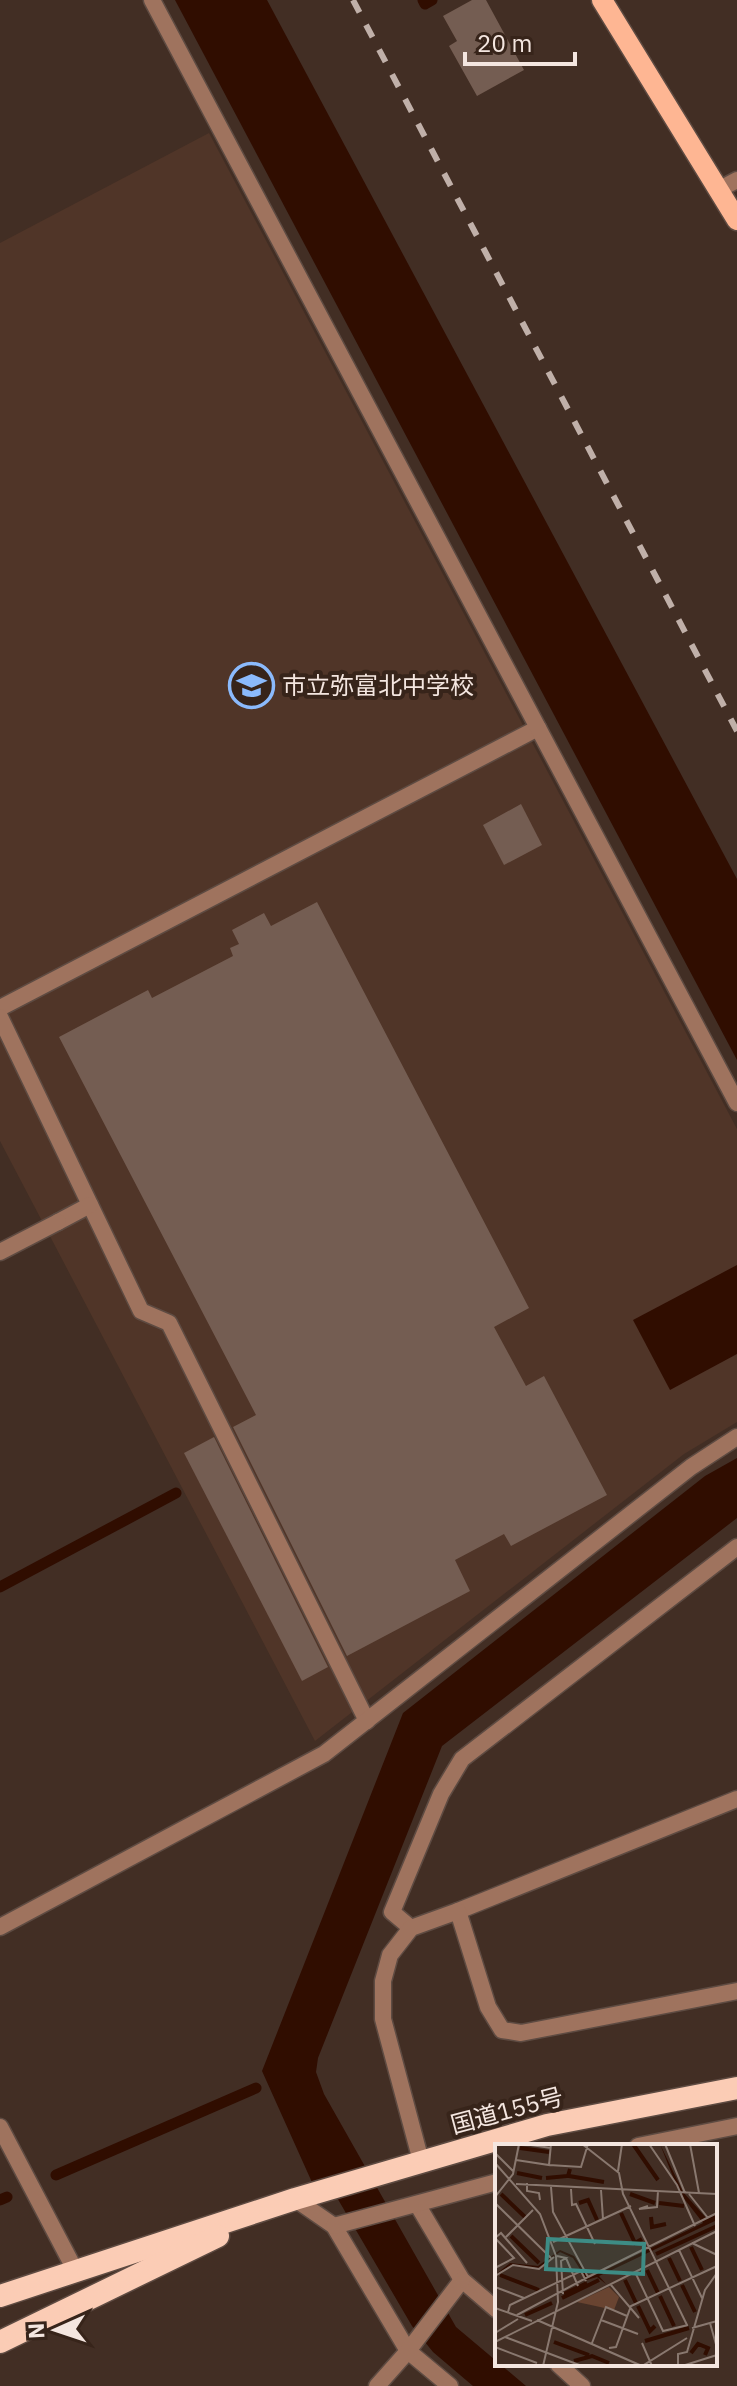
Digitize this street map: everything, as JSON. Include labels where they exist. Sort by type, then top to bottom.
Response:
[{"type":"highway","name":"国道155号","points":[[0,2296],[295,2199],[547,2125],[737,2088]]},
{"type":"highway","name":"国道155号","points":[[0,2342],[295,2199]]},
{"type":"main road","points":[[602,0],[728,185],[737,220]]},
{"type":"street","points":[[152,0],[737,1103]]},
{"type":"street","points":[[0,1008],[538,728]]},
{"type":"street","points":[[0,1017],[141,1311],[169,1323],[367,1721]]},
{"type":"street","points":[[0,1252],[90,1205]]},
{"type":"street","points":[[0,1927],[324,1754],[691,1467],[737,1437]]},
{"type":"street","points":[[411,1928],[392,1912],[441,1794],[462,1759],[737,1547]]},
{"type":"street","points":[[421,2161],[383,2019],[383,1981],[390,1955],[411,1928],[737,1799]]},
{"type":"street","points":[[458,1911],[488,2007],[502,2030],[521,2033],[737,1991]]},
{"type":"street","points":[[648,2144],[737,2126]]},
{"type":"street","points":[[0,2127],[75,2270]]},
{"type":"street","points":[[334,2226],[495,2183]]},
{"type":"street","points":[[295,2199],[334,2226],[408,2351],[450,2386]]},
{"type":"street","points":[[417,2204],[462,2280],[495,2308]]},
{"type":"street","points":[[377,2386],[462,2280]]},
{"type":"street","points":[[560,2366],[582,2386]]},
{"type":"shaded area","points":[[175,0],[267,0],[737,879],[737,1060]]},
{"type":"shaded area","name":"市立弥富北中学校","points":[[209,133],[737,1129],[737,1422],[684,1454],[315,1741],[0,1141],[0,243]]},
{"type":"shaded area","points":[[737,1265],[737,1354],[670,1390],[633,1320]]},
{"type":"shaded area","points":[[737,1458],[737,1518],[442,1746],[318,2058],[316,2072],[324,2094],[456,2327],[495,2360],[495,2366],[502,2366],[526,2386],[473,2386],[433,2352],[412,2326],[329,2184],[315,2189],[262,2071],[403,1713],[705,1476]]},
{"type":"building","points":[[472,0],[486,0],[524,70],[477,96],[449,46],[457,41],[443,16]]},
{"type":"building","points":[[521,804],[542,845],[504,865],[483,825]]},
{"type":"building","points":[[317,902],[529,1308],[494,1327],[526,1386],[544,1376],[607,1495],[511,1546],[504,1534],[455,1560],[470,1591],[347,1656],[233,1427],[256,1415],[59,1037],[148,990],[152,998],[233,956],[230,948],[239,944],[232,930],[264,913],[271,926]]},
{"type":"building","points":[[214,1437],[328,1667],[302,1681],[184,1453]]},
{"type":"waterway","points":[[423,0],[425,4],[432,0]]},
{"type":"waterway","points":[[0,1587],[176,1493]]},
{"type":"waterway","points":[[56,2175],[256,2088]]},
{"type":"waterway","points":[[0,2200],[7,2197]]},
{"type":"railway","points":[[353,0],[737,731]]},
{"type":"place","name":"市立弥富北中学校","points":[[251,686]]}]
